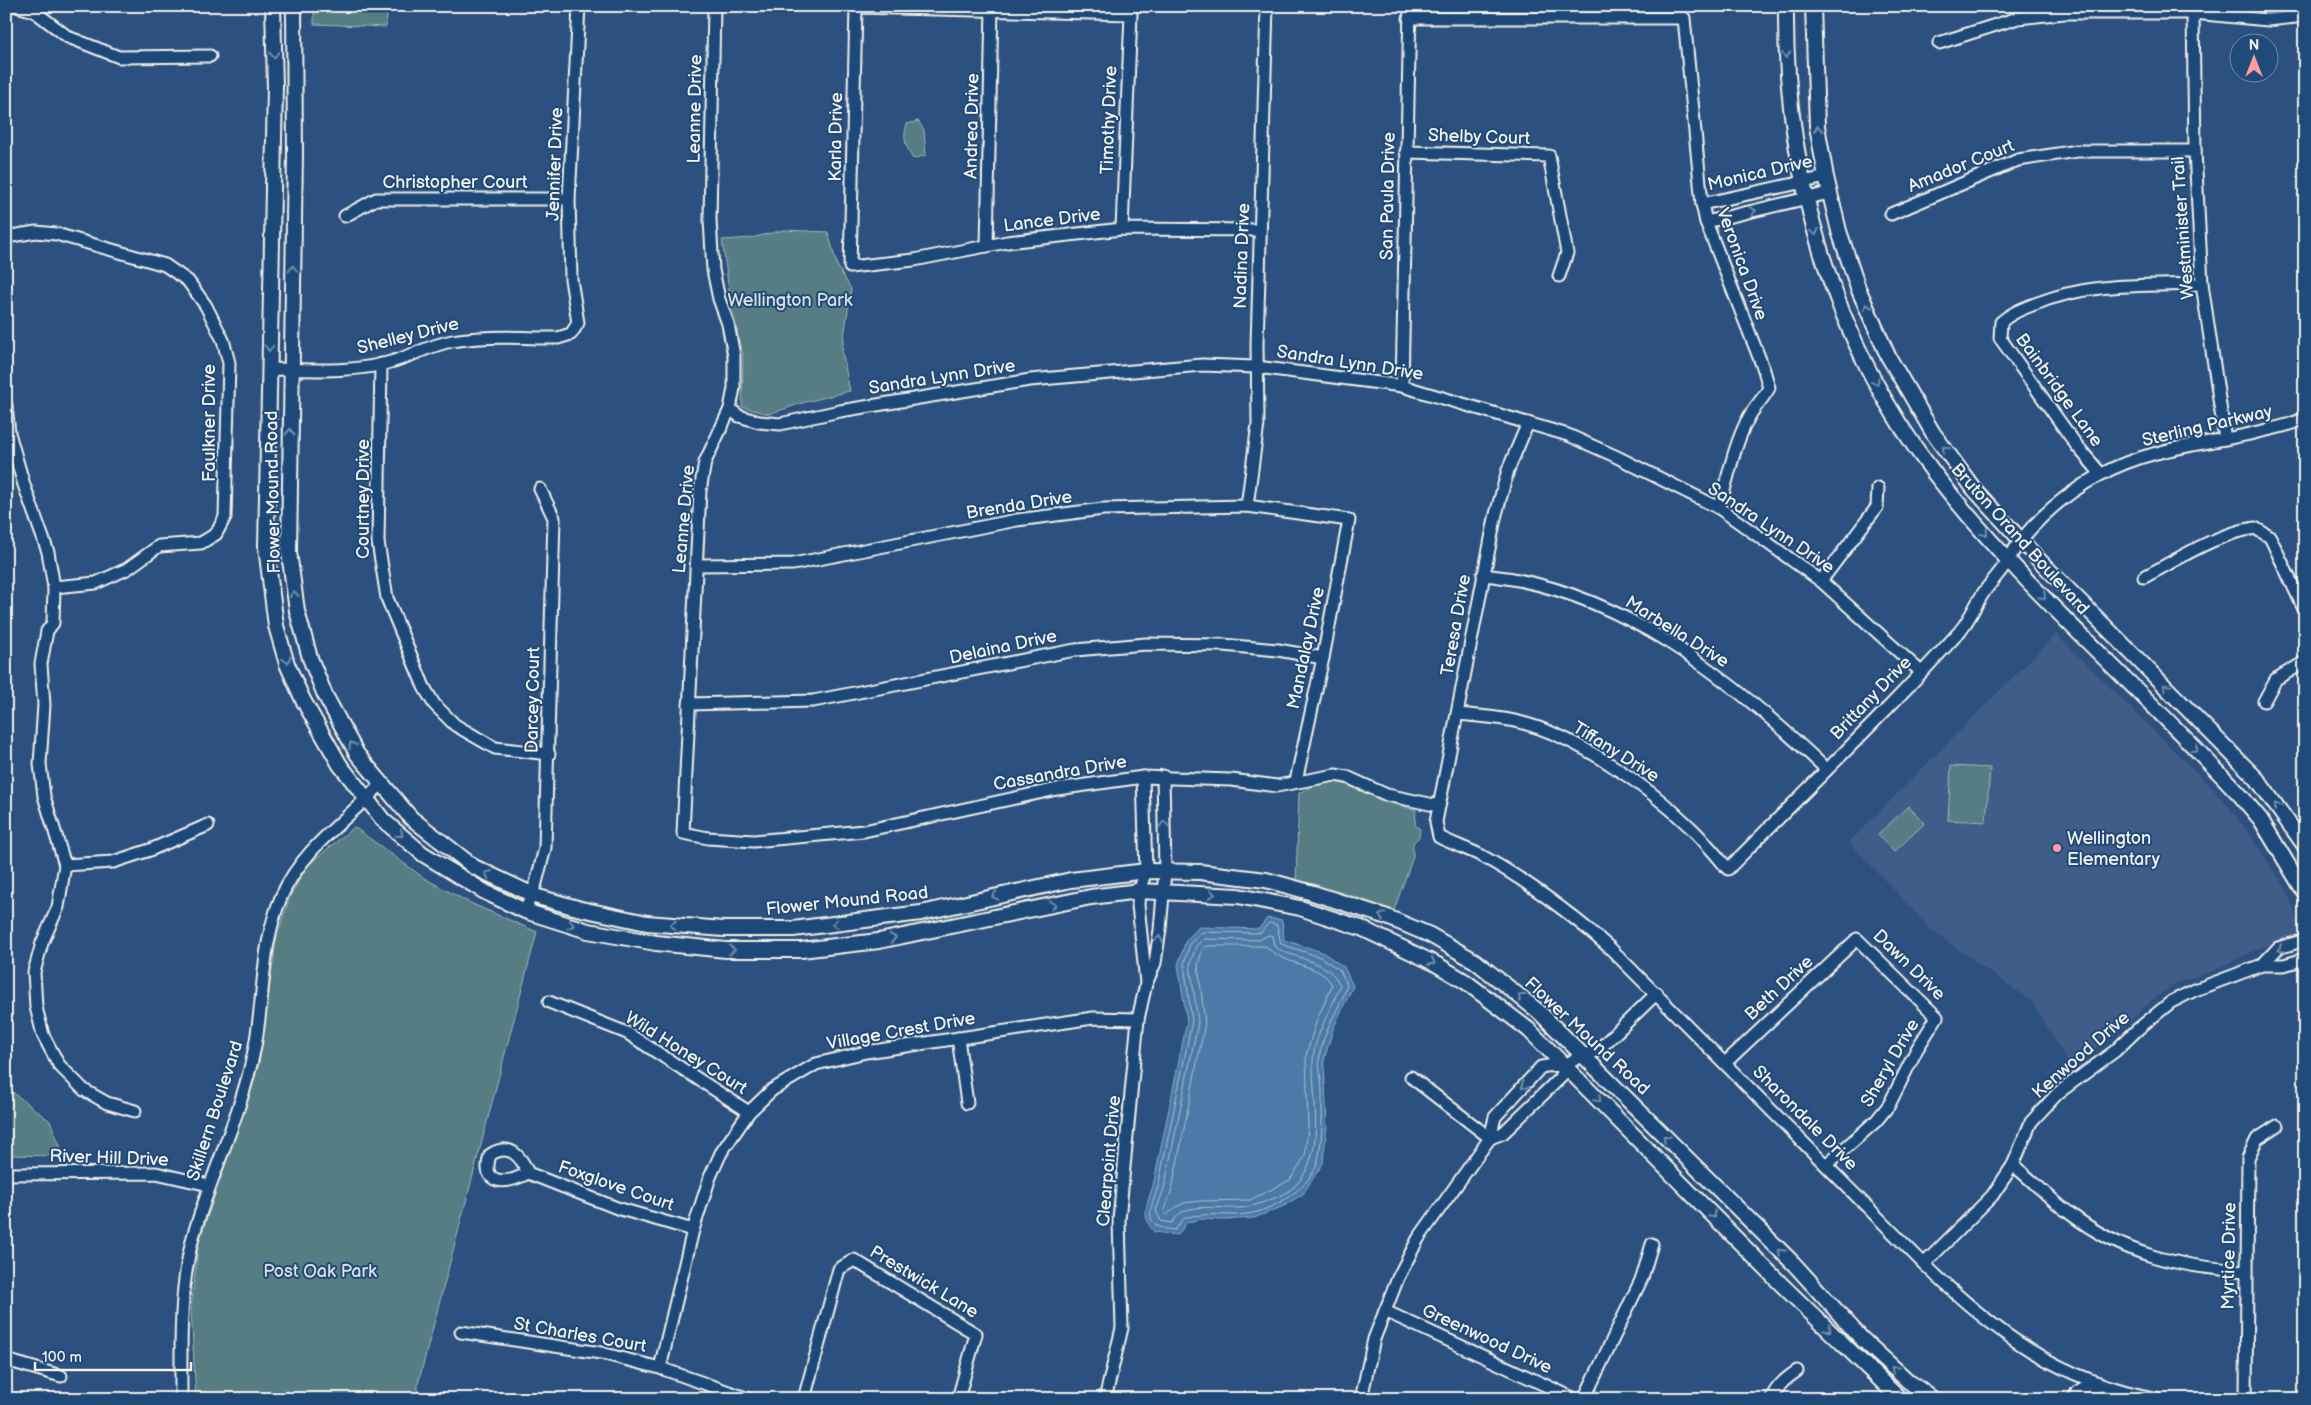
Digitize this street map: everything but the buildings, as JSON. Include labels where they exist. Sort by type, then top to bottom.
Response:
[{"type":"main road","name":"Flower Mound Road","points":[[273,6],[275,87],[266,547],[276,626],[288,664],[318,729],[340,765],[383,820],[423,854],[485,892],[525,911],[588,931],[656,943],[726,950],[801,950],[879,941],[1091,897],[1139,892],[1238,896],[1300,908],[1361,928],[1405,948],[1466,982],[1529,1030],[1782,1285],[1900,1399]]},
{"type":"main road","name":"Flower Mound Road","points":[[294,6],[296,154],[289,552],[297,612],[310,658],[325,695],[357,754],[412,818],[474,868],[532,895],[581,909],[648,923],[724,929],[794,929],[921,913],[1071,880],[1146,870],[1236,875],[1266,880],[1387,917],[1430,935],[1475,961],[1538,1011],[1794,1264],[1862,1339],[1908,1381],[1933,1399]]},
{"type":"main road","name":"Bruton Orand Boulevard","points":[[1786,6],[1789,95],[1806,198],[1838,304],[1889,406],[1934,472],[2009,561],[2241,796],[2261,820],[2305,893]]},
{"type":"main road","name":"Bruton Orand Boulevard","points":[[1813,6],[1817,126],[1829,192],[1839,231],[1858,288],[1888,356],[1933,434],[1974,488],[2022,539],[2038,559],[2239,759],[2257,779],[2305,846]]},
{"type":"street","points":[[17,6],[34,11],[68,37],[119,57],[210,56]]},
{"type":"street","name":"Jennifer Drive","points":[[578,323],[571,279],[569,199],[579,6]]},
{"type":"street","name":"Leanne Drive","points":[[683,834],[700,491],[705,462],[730,409],[734,388],[734,356],[728,324],[719,299],[713,270],[710,220],[714,6]]},
{"type":"street","name":"Nadina Drive","points":[[1247,506],[1258,424],[1257,366],[1267,6]]},
{"type":"street","name":"San Paula Drive","points":[[1402,386],[1410,6]]},
{"type":"street","points":[[856,8],[992,8]]},
{"type":"street","name":"Karla Drive","points":[[850,267],[856,8]]},
{"type":"street","name":"Timothy Drive","points":[[992,8],[1131,14],[1122,229]]},
{"type":"street","name":"Andrea Drive","points":[[987,246],[992,8]]},
{"type":"street","points":[[1939,43],[2018,18],[2064,13],[2193,13],[2268,20],[2305,16]]},
{"type":"street","name":"Westminister Trail","points":[[2193,13],[2195,151],[2202,284],[2225,439]]},
{"type":"street","name":"Veronica Drive","points":[[1409,18],[1684,18],[1702,204],[1706,222],[1764,370],[1769,388],[1763,400],[1750,416],[1741,437],[1718,508]]},
{"type":"street","name":"Amador Court","points":[[1891,214],[2018,160],[2077,151],[2195,151]]},
{"type":"street","name":"Shelby Court","points":[[1406,152],[1548,156],[1567,253],[1559,276]]},
{"type":"street","name":"Monica Drive","points":[[1702,204],[1826,177]]},
{"type":"street","name":"Monica Drive","points":[[1706,222],[1829,192]]},
{"type":"street","name":"Christopher Court","points":[[345,216],[376,199],[569,199]]},
{"type":"street","name":"Lance Drive","points":[[850,267],[914,260],[987,246],[1122,229],[1260,230]]},
{"type":"street","name":"Faulkner Drive","points":[[6,237],[36,232],[56,234],[165,265],[188,281],[206,306],[223,340],[228,363],[225,517],[216,534],[201,543],[159,546],[127,569],[96,583],[54,587]]},
{"type":"street","name":"Bainbridge Lane","points":[[2101,474],[2076,446],[2000,338],[2001,322],[2011,313],[2060,294],[2093,287],[2202,284]]},
{"type":"street","name":"Shelley Drive","points":[[269,369],[332,369],[381,364],[394,362],[419,350],[450,341],[474,338],[558,338],[571,334],[578,323]]},
{"type":"street","name":"Courtney Drive","points":[[381,364],[378,542],[380,562],[387,598],[424,687],[434,704],[455,725],[470,735],[495,748],[549,754]]},
{"type":"street","name":"Sandra Lynn Drive","points":[[730,409],[739,416],[759,422],[780,424],[840,411],[1030,380],[1202,365],[1257,366],[1402,386],[1568,435],[1615,456],[1718,508],[1821,581],[1921,672]]},
{"type":"street","points":[[6,405],[9,433],[24,485],[48,552],[54,587],[53,623],[46,631],[41,664],[44,705],[40,764],[44,796],[65,865],[58,907],[42,942],[34,972],[36,1007],[43,1035],[59,1065],[84,1090],[107,1103],[135,1111]]},
{"type":"street","name":"Sterling Parkway","points":[[2022,539],[2043,515],[2072,492],[2101,474],[2134,460],[2180,446],[2225,439],[2293,424],[2305,418]]},
{"type":"street","name":"Teresa Drive","points":[[1439,837],[1436,822],[1495,518],[1508,470],[1528,423]]},
{"type":"street","points":[[1821,581],[1877,507],[1878,488]]},
{"type":"street","name":"Darcey Court","points":[[525,911],[532,895],[544,848],[549,754],[554,518],[540,489]]},
{"type":"street","name":"Brenda Drive","points":[[697,565],[793,564],[1017,520],[1104,509],[1247,506],[1349,520]]},
{"type":"street","name":"Mandalay Drive","points":[[1296,782],[1324,658],[1349,520]]},
{"type":"street","points":[[2144,577],[2213,541],[2239,531],[2255,528],[2270,537],[2305,611]]},
{"type":"street","name":"Brittany Drive","points":[[1728,869],[1962,629],[1973,615],[1989,585],[2009,561],[2012,552],[2022,539]]},
{"type":"street","name":"Marbella Drive","points":[[1483,575],[1516,578],[1559,590],[1613,612],[1667,641],[1724,681],[1785,730],[1826,769]]},
{"type":"street","name":"Delaina Drive","points":[[690,704],[813,701],[1075,650],[1146,644],[1223,645],[1278,650],[1324,658]]},
{"type":"street","points":[[2264,700],[2276,679],[2305,662]]},
{"type":"street","name":"Tiffany Drive","points":[[1458,714],[1520,722],[1553,734],[1593,754],[1642,786],[1690,827],[1728,869]]},
{"type":"street","name":"Cassandra Drive","points":[[683,834],[708,838],[754,841],[855,832],[1057,788],[1163,776],[1231,780],[1277,786],[1335,775],[1347,777],[1387,795],[1439,806]]},
{"type":"street","name":"Clearpoint Drive","points":[[1105,1399],[1122,1328],[1119,1220],[1138,1019],[1146,984],[1155,963],[1163,892],[1163,776]]},
{"type":"street","name":"Clearpoint Drive","points":[[1143,777],[1146,870],[1139,892],[1138,905],[1146,984]]},
{"type":"street","name":"Skillern Boulevard","points":[[180,1399],[183,1296],[193,1239],[209,1185],[245,1084],[254,1050],[270,929],[282,894],[302,862],[323,838],[382,783]]},
{"type":"street","points":[[65,865],[113,862],[150,850],[208,825]]},
{"type":"street","name":"Sharondale Drive","points":[[1439,837],[1482,856],[1573,916],[1610,948],[1657,993],[1964,1304],[2005,1336],[2048,1361],[2093,1382],[2127,1393],[2158,1399]]},
{"type":"street","name":"Dawn Drive","points":[[1857,939],[1937,1017]]},
{"type":"street","name":"Beth Drive","points":[[1726,1063],[1857,939]]},
{"type":"street","name":"Kenwood Drive","points":[[2262,966],[2278,948],[2305,940]]},
{"type":"street","name":"Kenwood Drive","points":[[1924,1264],[1992,1196],[2013,1165],[2031,1122],[2058,1093],[2116,1051],[2138,1029],[2171,1002],[2195,990],[2262,966],[2284,965],[2305,959]]},
{"type":"street","points":[[1361,1399],[1374,1339],[1398,1278],[1418,1240],[1490,1138],[1495,1116],[1541,1067],[1551,1064],[1564,1065],[1583,1054],[1597,1051],[1657,993]]},
{"type":"street","name":"Wild Honey Court","points":[[549,1002],[627,1033],[749,1112]]},
{"type":"street","name":"Sheryl Drive","points":[[1826,1165],[1876,1121],[1889,1105],[1917,1049],[1937,1017]]},
{"type":"street","name":"Village Crest Drive","points":[[660,1368],[693,1230],[710,1177],[722,1153],[749,1112],[772,1090],[816,1064],[866,1052],[1093,1018],[1138,1019]]},
{"type":"street","points":[[958,1038],[967,1103]]},
{"type":"street","points":[[1490,1138],[1503,1133],[1562,1076],[1564,1065]]},
{"type":"street","points":[[1411,1077],[1490,1138]]},
{"type":"street","name":"Myrtice Drive","points":[[2246,1399],[2248,1158],[2257,1139],[2277,1126]]},
{"type":"street","points":[[2013,1165],[2068,1212],[2095,1231],[2127,1247],[2166,1261],[2193,1267],[2246,1271]]},
{"type":"street","name":"River Hill Drive","points":[[6,1174],[156,1173],[209,1185]]},
{"type":"street","name":"Foxglove Court","points":[[528,1173],[617,1208],[693,1230]]},
{"type":"street","points":[[1584,1399],[1642,1278],[1652,1244]]},
{"type":"street","name":"Prestwick Lane","points":[[804,1399],[838,1269],[854,1260],[976,1334],[958,1399]]},
{"type":"street","name":"Greenwood Drive","points":[[1385,1311],[1575,1399]]},
{"type":"street","name":"St Charles Court","points":[[461,1332],[601,1353],[660,1368],[749,1399]]},
{"type":"street","points":[[6,1360],[61,1376]]},
{"type":"street","points":[[1771,1399],[1775,1390],[1786,1378],[1797,1371]]},
{"type":"street","points":[[2074,1399],[2076,1392],[2093,1382],[2096,1399]]},
{"type":"shaded area","name":"Wellington Elementary","points":[[2056,634],[2214,790],[2241,822],[2285,887],[2303,933],[2257,949],[2213,971],[2177,983],[2152,1000],[2125,1026],[2071,1068],[2031,1001],[1932,931],[1849,842]]},
{"type":"green space","points":[[314,6],[388,6],[386,27],[314,24]]},
{"type":"green space","points":[[918,121],[924,130],[926,155],[913,159],[907,146],[905,133],[907,124]]},
{"type":"green space","name":"Wellington Park","points":[[784,230],[828,232],[837,265],[851,289],[842,351],[850,391],[802,403],[769,414],[742,407],[743,356],[732,311],[722,240],[751,238]]},
{"type":"green space","points":[[1951,766],[1990,768],[1986,822],[1948,820]]},
{"type":"green space","points":[[1327,779],[1351,786],[1383,801],[1416,810],[1415,825],[1420,829],[1419,837],[1413,843],[1413,857],[1394,910],[1339,892],[1296,881],[1299,793]]},
{"type":"green space","points":[[1908,806],[1925,823],[1894,852],[1878,835]]},
{"type":"green space","name":"Post Oak Park","points":[[354,827],[424,878],[468,902],[537,932],[418,1384],[418,1399],[196,1399],[191,1310],[198,1245],[259,1064],[276,940],[290,896],[308,865]]},
{"type":"green space","points":[[6,1087],[50,1121],[64,1156],[6,1155]]},
{"type":"water","points":[[1267,918],[1282,920],[1284,940],[1322,952],[1344,967],[1353,986],[1333,1029],[1324,1060],[1327,1127],[1323,1163],[1303,1194],[1284,1206],[1254,1218],[1202,1219],[1187,1222],[1178,1235],[1154,1232],[1147,1220],[1146,1209],[1153,1186],[1187,1021],[1178,965],[1186,940],[1199,927],[1259,929]]},
{"type":"place","name":"Wellington Elementary","points":[[2057,848]]}]
